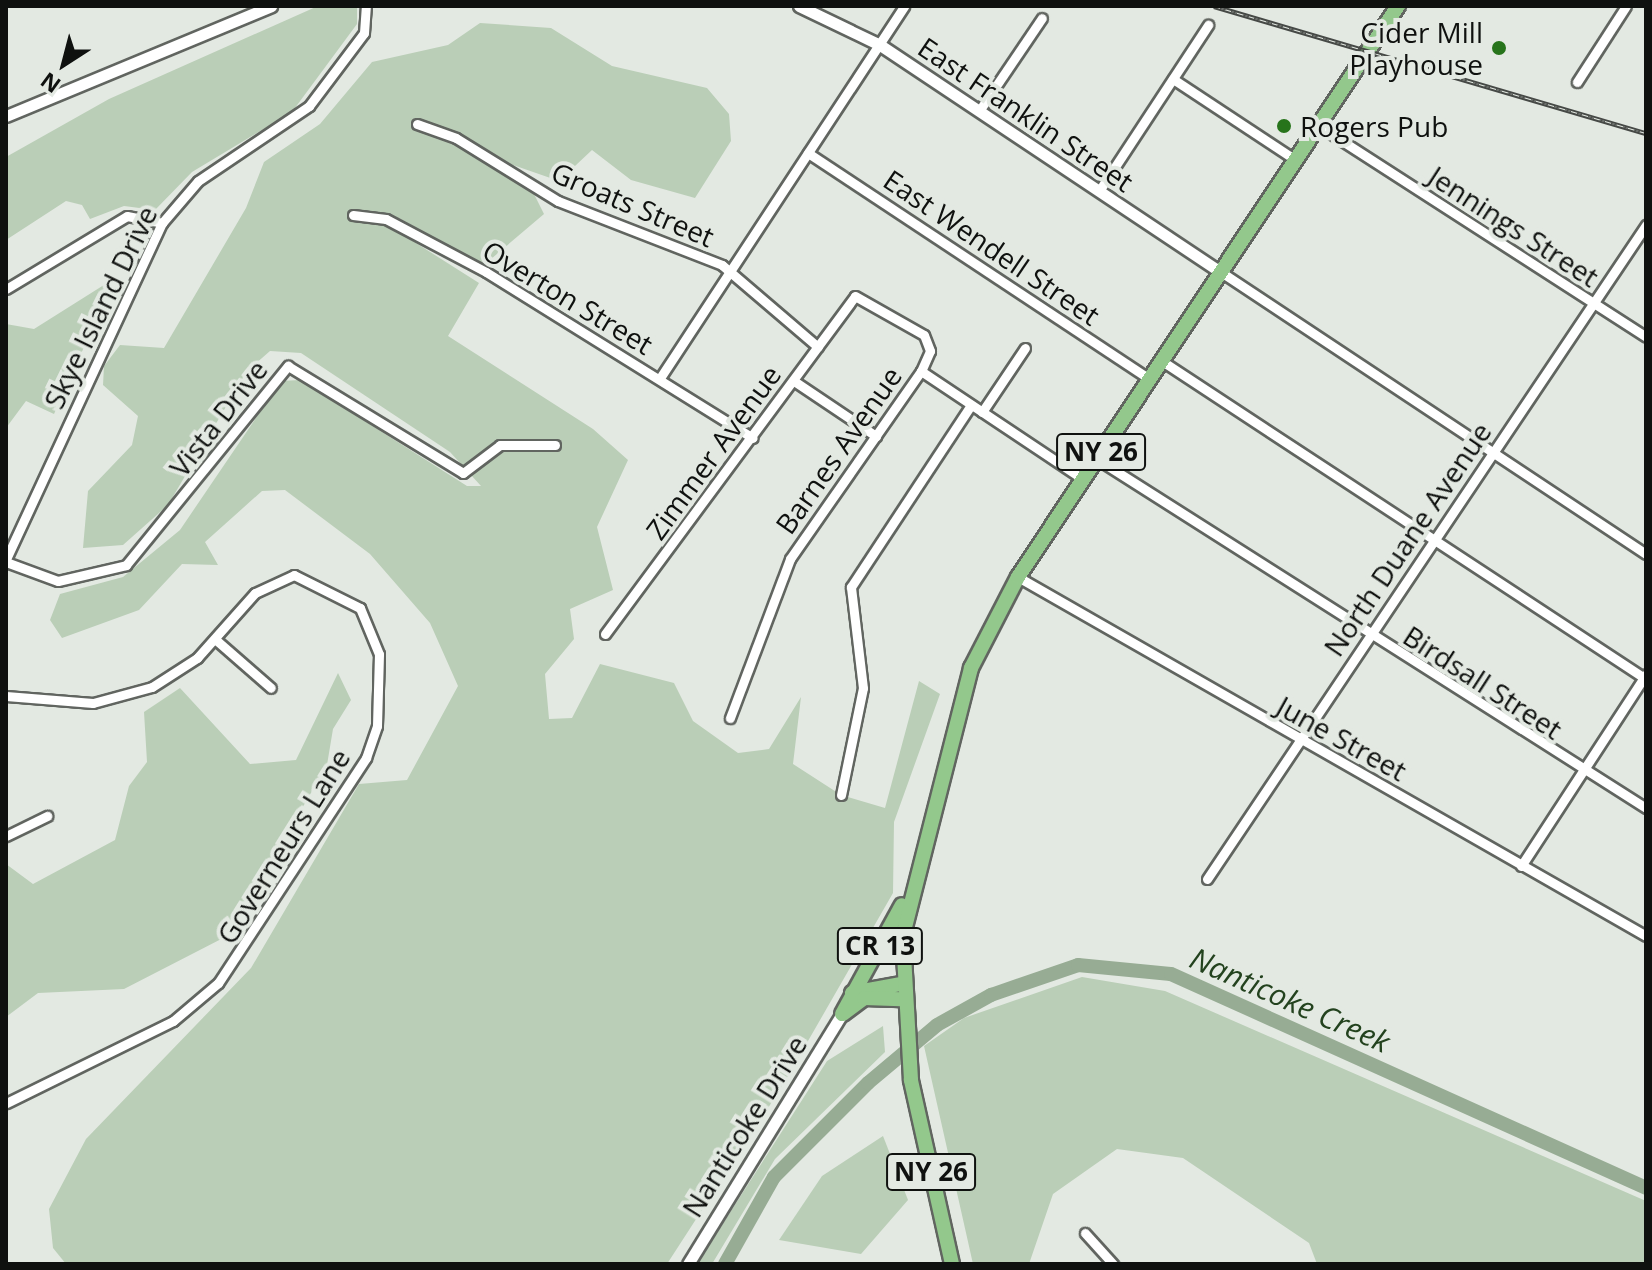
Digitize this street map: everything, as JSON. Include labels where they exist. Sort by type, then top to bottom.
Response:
[{"type":"main road","name":"NY 26","points":[[952,1264],[911,1080],[901,992],[914,875],[971,668],[1018,577],[1398,6]]},
{"type":"main road","name":"CR 13","points":[[842,1014],[848,996],[914,875]]},
{"type":"main road","name":"CR 13","points":[[848,996],[862,987],[901,992]]},
{"type":"main road","name":"CR 13","points":[[842,1014],[864,998],[901,992]]},
{"type":"street","points":[[6,116],[271,6]]},
{"type":"street","name":"Skye Island Drive","points":[[6,560],[162,223],[198,181],[309,106],[364,33],[366,6]]},
{"type":"street","name":"East Franklin Street","points":[[799,6],[880,45],[1221,272]]},
{"type":"street","points":[[660,378],[904,6]]},
{"type":"street","points":[[1577,82],[1626,6]]},
{"type":"street","points":[[979,111],[1042,18]]},
{"type":"street","points":[[1099,191],[1208,25]]},
{"type":"street","points":[[1173,79],[1296,160]]},
{"type":"street","name":"Groats Street","points":[[417,124],[456,138],[558,201],[731,271],[818,347]]},
{"type":"street","name":"Jennings Street","points":[[1319,126],[1646,337]]},
{"type":"street","name":"East Wendell Street","points":[[808,153],[1150,379]]},
{"type":"street","name":"Overton Street","points":[[353,215],[371,213],[399,225],[660,378],[753,438]]},
{"type":"street","points":[[6,289],[127,216],[162,223]]},
{"type":"street","name":"North Duane Avenue","points":[[1207,879],[1491,451],[1646,225]]},
{"type":"street","points":[[1221,272],[1646,554]]},
{"type":"street","name":"Zimmer Avenue","points":[[605,634],[753,438],[855,296]]},
{"type":"street","name":"Barnes Avenue","points":[[730,718],[790,559],[921,371],[929,342],[855,296]]},
{"type":"street","points":[[982,412],[1025,348]]},
{"type":"street","points":[[1162,361],[1645,677],[1521,866]]},
{"type":"street","name":"Vista Drive","points":[[6,560],[58,581],[126,565],[288,366],[463,473],[500,445],[555,445]]},
{"type":"street","points":[[921,371],[1083,479]]},
{"type":"street","points":[[794,381],[876,436]]},
{"type":"street","points":[[841,795],[863,688],[851,587],[971,405]]},
{"type":"street","name":"Birdsall Street","points":[[1097,459],[1580,773],[1646,808]]},
{"type":"street","name":"Governeurs Lane","points":[[6,696],[123,698],[176,675],[215,639],[255,593],[294,575],[360,608],[373,628],[381,686],[366,758],[218,983],[173,1021],[6,1103]]},
{"type":"street","name":"June Street","points":[[1018,577],[1646,936]]},
{"type":"street","points":[[215,639],[271,688]]},
{"type":"street","points":[[6,836],[47,816]]},
{"type":"street","name":"Nanticoke Drive","points":[[688,1264],[842,1014]]},
{"type":"street","points":[[1085,1233],[1113,1264]]},
{"type":"green space","points":[[318,6],[357,6],[357,24],[292,112],[192,172],[155,210],[124,206],[90,219],[82,205],[66,201],[6,240],[6,157],[109,99]]},
{"type":"green space","points":[[480,23],[551,28],[612,66],[707,88],[729,114],[731,141],[695,198],[631,180],[592,150],[559,181],[459,146],[533,192],[544,214],[484,265],[400,219],[397,231],[479,283],[448,336],[593,429],[628,460],[597,527],[613,590],[570,609],[574,639],[545,674],[549,719],[572,718],[600,664],[674,683],[693,721],[738,753],[769,749],[801,697],[793,764],[841,795],[885,808],[919,681],[940,694],[894,822],[893,893],[781,1088],[667,1264],[66,1264],[53,1248],[49,1209],[86,1139],[251,968],[359,784],[407,780],[458,686],[430,623],[370,554],[285,490],[262,491],[205,542],[218,565],[182,564],[139,610],[62,638],[50,620],[60,594],[123,577],[180,530],[281,381],[300,380],[467,486],[481,486],[450,452],[301,353],[270,351],[247,371],[168,505],[123,545],[83,548],[88,491],[132,445],[138,416],[103,385],[104,366],[120,345],[164,348],[246,208],[264,162],[320,124],[372,62],[448,45]]},
{"type":"green space","points":[[115,278],[54,414],[26,401],[6,428],[6,324],[34,329]]},
{"type":"green space","points":[[338,673],[351,700],[333,729],[327,765],[229,935],[124,989],[38,993],[6,1017],[6,864],[33,884],[115,840],[129,786],[147,762],[144,712],[180,688],[250,764],[296,760]]},
{"type":"green space","points":[[1082,977],[1165,991],[1646,1201],[1646,1264],[1317,1264],[1309,1243],[1183,1158],[1117,1149],[1053,1194],[1029,1264],[973,1264],[924,1046],[964,1018]]},
{"type":"green space","points":[[883,1026],[885,1052],[775,1159],[712,1264],[697,1264],[827,1061]]},
{"type":"green space","points":[[883,1136],[908,1200],[861,1254],[779,1240],[822,1176]]},
{"type":"waterway","name":"Nanticoke Creek","points":[[725,1264],[774,1177],[868,1083],[937,1025],[991,995],[1078,965],[1171,974],[1646,1188]]},
{"type":"railway","points":[[1214,6],[1646,133]]},
{"type":"place","name":"Cider Mill Playhouse","points":[[1499,48]]},
{"type":"place","name":"Rogers Pub","points":[[1284,126]]}]
